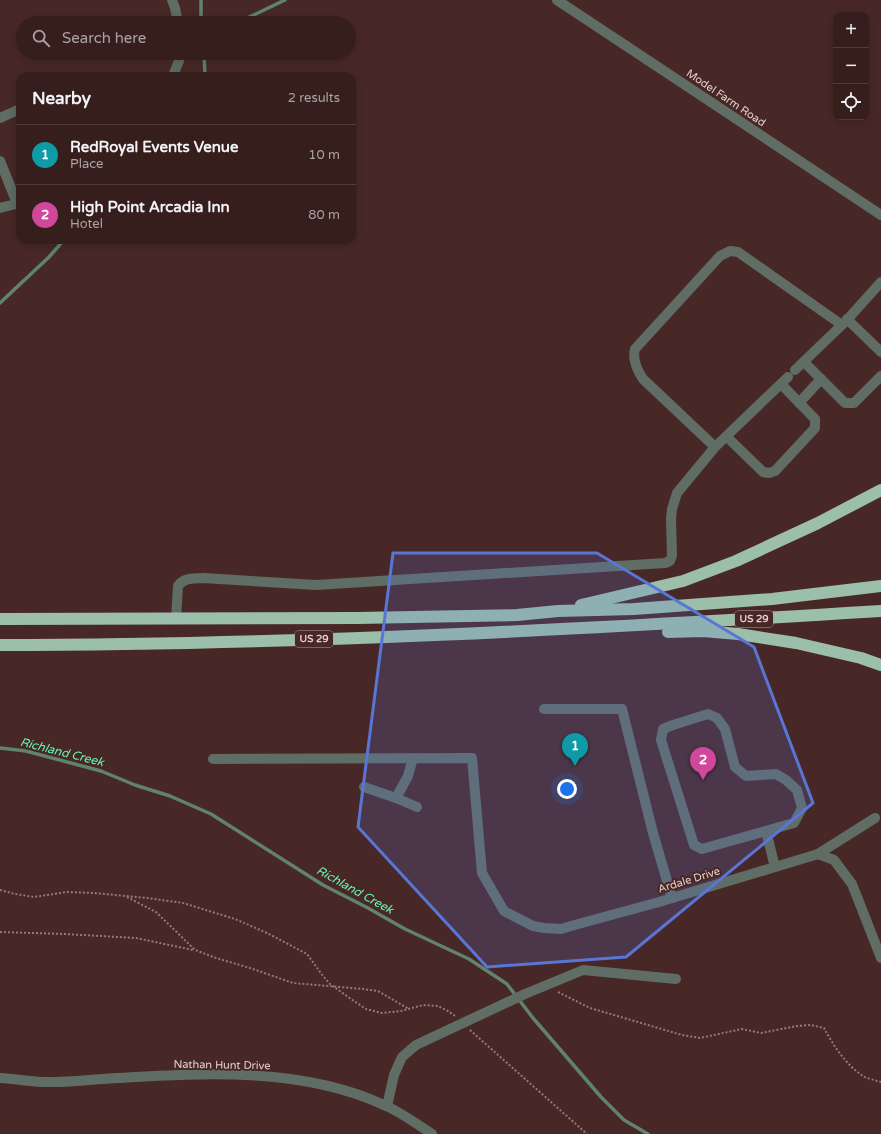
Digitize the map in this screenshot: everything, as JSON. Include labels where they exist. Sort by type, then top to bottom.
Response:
[{"type":"highway","points":[[558,611],[682,581],[736,561],[818,523],[881,490]]},
{"type":"highway","name":"US 29","points":[[0,619],[176,619],[517,615],[558,611],[634,609],[772,599],[881,586]]},
{"type":"highway","name":"US 29","points":[[0,645],[228,643],[627,626],[881,611]]},
{"type":"highway","points":[[627,626],[662,632],[703,631],[738,634],[796,643],[861,658],[881,665]]},
{"type":"street","points":[[172,0],[177,16]]},
{"type":"street","name":"Model Farm Road","points":[[557,0],[881,215]]},
{"type":"street","points":[[175,72],[179,60]]},
{"type":"street","points":[[0,118],[16,111]]},
{"type":"street","points":[[0,161],[16,198]]},
{"type":"street","points":[[0,208],[16,204]]},
{"type":"street","points":[[715,447],[643,379],[636,366],[634,353],[635,349],[720,256],[730,252],[738,252],[844,322],[881,352]]},
{"type":"street","points":[[176,619],[178,586],[180,582],[187,579],[203,578],[316,585],[666,563],[672,556],[671,519],[674,500],[677,493],[715,447],[804,362],[881,282]]},
{"type":"street","points":[[804,362],[845,403],[850,404],[854,403],[881,376]]},
{"type":"street","points":[[727,437],[763,472],[773,472],[815,428],[814,419],[799,403],[788,377]]},
{"type":"street","points":[[799,403],[821,379]]},
{"type":"street","points":[[544,709],[622,709],[653,833],[672,898]]},
{"type":"street","points":[[708,714],[717,718],[725,729],[735,768],[746,776],[776,774],[786,780],[797,790],[802,808],[794,823],[766,831],[702,848],[694,845],[661,740],[663,729],[708,714]]},
{"type":"street","points":[[213,758],[413,758],[408,776],[396,798]]},
{"type":"street","name":"Ardale Drive","points":[[413,758],[472,758],[482,873],[504,911],[533,926],[544,928],[561,928],[672,898],[818,854],[875,818]]},
{"type":"street","points":[[364,787],[417,807]]},
{"type":"street","points":[[766,831],[775,867]]},
{"type":"street","points":[[818,854],[834,860],[852,884],[881,958]]},
{"type":"street","points":[[387,1106],[394,1075],[402,1057],[416,1045],[525,994],[583,970],[676,979]]},
{"type":"street","name":"Nathan Hunt Drive","points":[[0,1078],[43,1082],[173,1075],[236,1075],[282,1078],[322,1085],[357,1095],[387,1106],[407,1117],[432,1134]]},
{"type":"path","points":[[0,890],[34,897],[67,892],[126,896],[183,903],[235,919],[307,954],[323,976],[336,988],[366,1009],[382,1013],[410,1009],[423,1005],[438,1006],[448,1011],[587,1134]]},
{"type":"path","points":[[126,896],[156,912],[195,950]]},
{"type":"path","points":[[0,932],[136,938],[195,950],[294,983],[378,991],[410,1009]]},
{"type":"path","points":[[546,985],[590,1008],[682,1035],[700,1038],[742,1029],[761,1033],[797,1026],[824,1028],[833,1045],[850,1064],[864,1076],[881,1082]]},
{"type":"highlighted area","points":[[393,553],[597,553],[754,647],[813,803],[626,957],[487,967],[358,827]]},
{"type":"waterway","points":[[201,0],[201,16]]},
{"type":"waterway","points":[[252,16],[285,0]]},
{"type":"waterway","points":[[204,60],[205,72]]},
{"type":"waterway","points":[[0,303],[49,257],[60,244]]},
{"type":"waterway","name":"Richland Creek","points":[[0,748],[26,751],[101,771],[135,785],[170,796],[211,814],[323,885],[405,929],[469,959],[507,984],[533,1018],[601,1097],[624,1120],[648,1134]]},
{"type":"place","name":"RedRoyal Events Venue","points":[[575,766]]},
{"type":"place","name":"High Point Arcadia Inn","points":[[703,780]]}]
